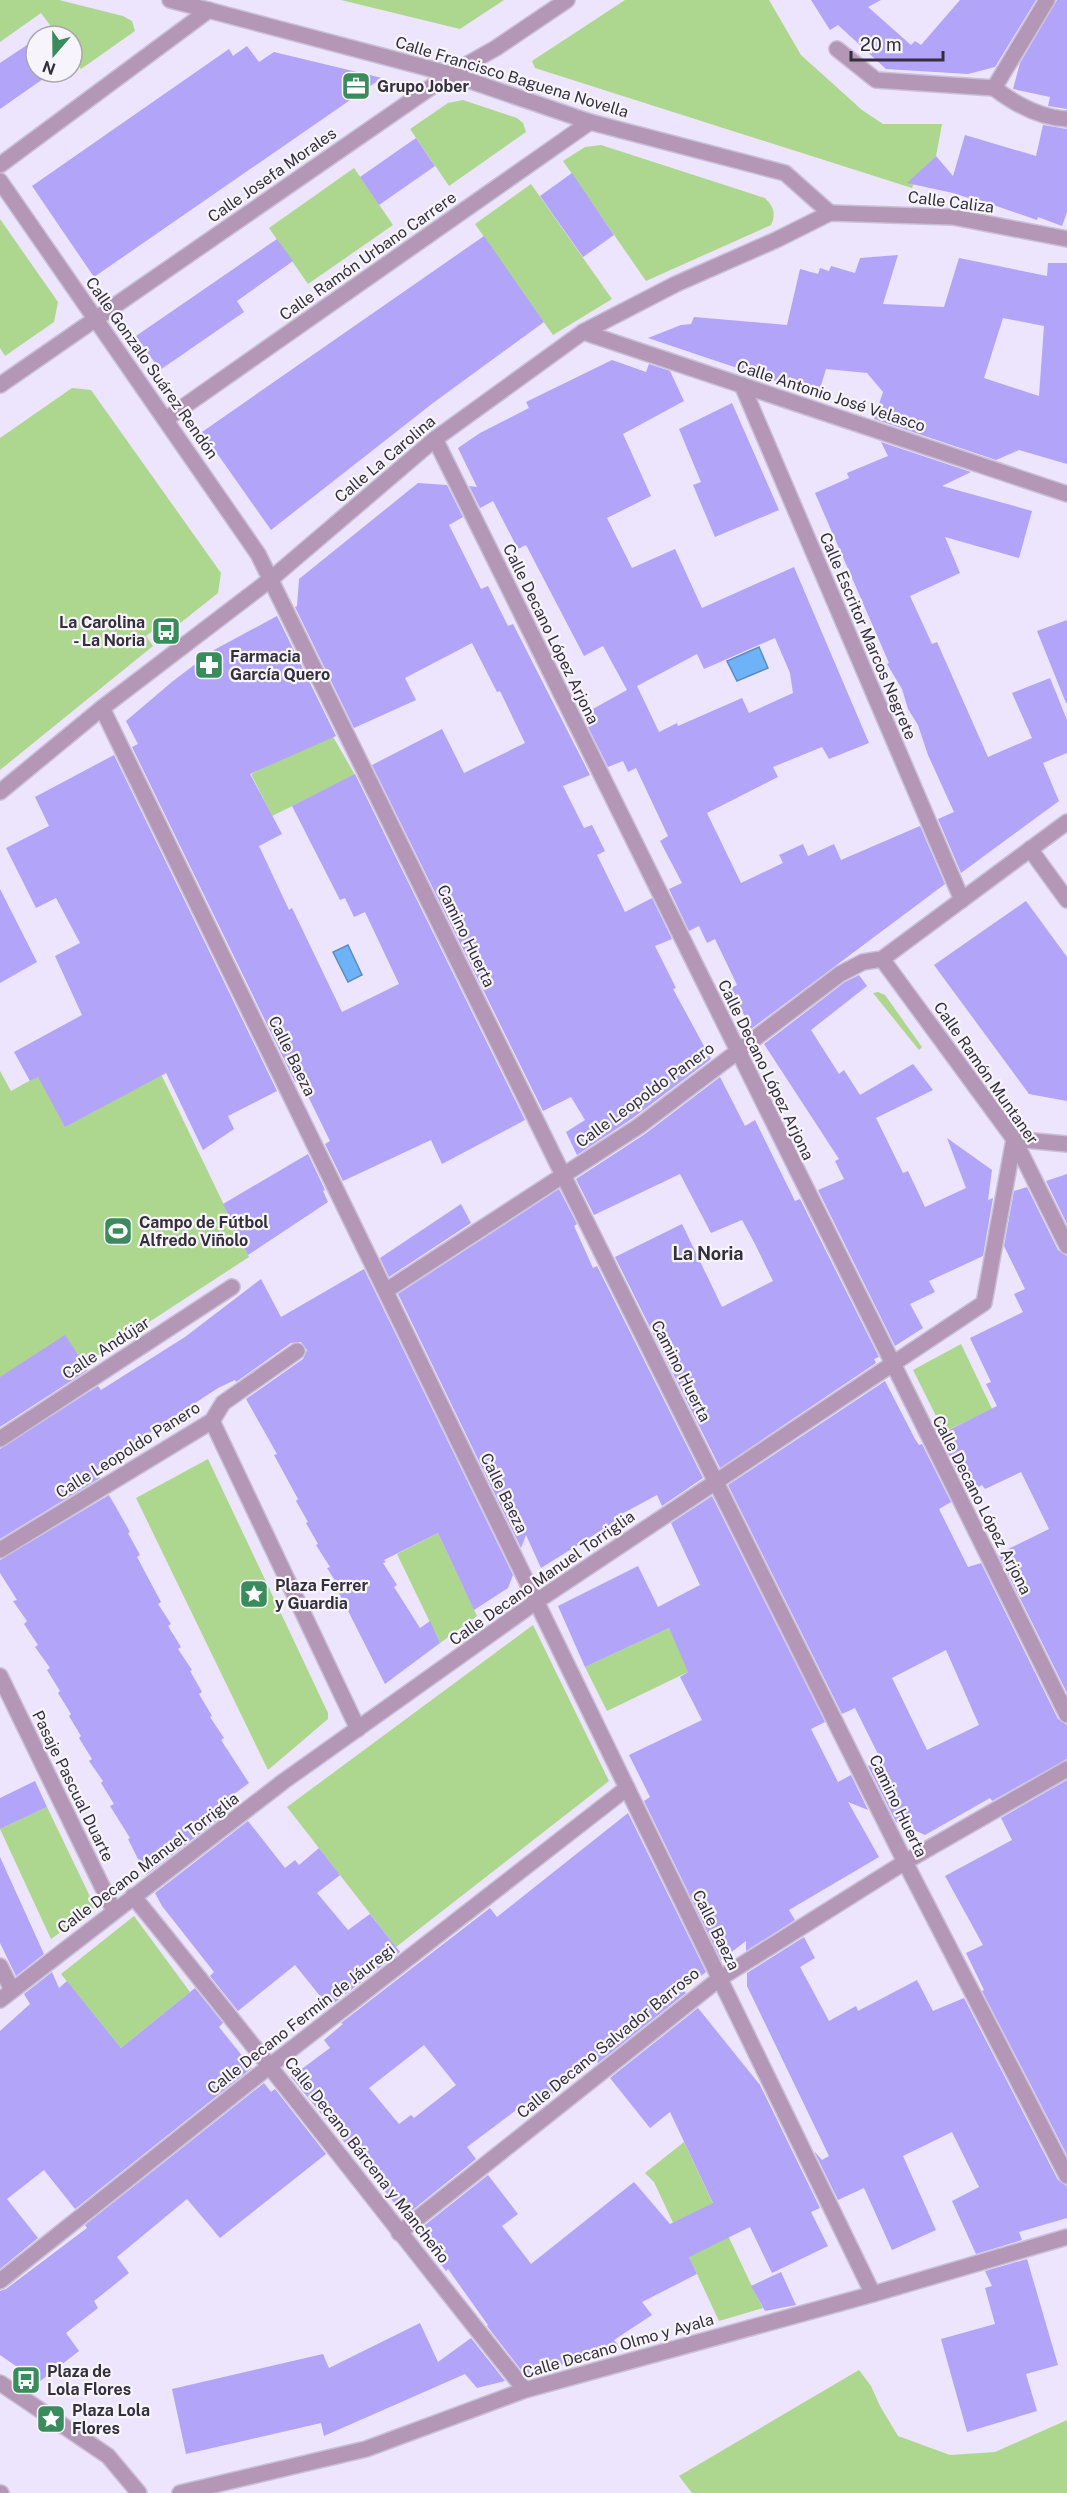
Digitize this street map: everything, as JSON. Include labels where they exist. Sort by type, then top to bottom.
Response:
[{"type":"street","name":"Calle Francisco Baguena Novella","points":[[170,0],[450,74],[590,122],[784,173],[830,213]]},
{"type":"street","name":"Calle Josefa Morales","points":[[0,385],[450,74],[496,48],[567,0]]},
{"type":"street","points":[[994,88],[1047,0]]},
{"type":"street","points":[[0,165],[209,10]]},
{"type":"street","points":[[837,49],[876,80],[994,88],[1016,105],[1058,119],[1067,119]]},
{"type":"street","name":"Calle Ramón Urbano Carrere","points":[[166,418],[590,122]]},
{"type":"street","name":"Calle Gonzalo Suárez Rendón","points":[[0,181],[166,418],[258,554],[271,579]]},
{"type":"street","name":"Calle Caliza","points":[[830,213],[953,217],[1067,239]]},
{"type":"street","name":"Calle La Carolina","points":[[0,792],[102,708],[271,579],[435,439],[583,332],[676,284],[776,240],[830,213]]},
{"type":"street","name":"Calle Antonio José Velasco","points":[[583,332],[1067,494]]},
{"type":"street","name":"Calle Escritor Marcos Negrete","points":[[742,385],[962,900]]},
{"type":"street","name":"Calle Decano López Arjona","points":[[435,439],[1067,1715]]},
{"type":"street","name":"Camino Huerta","points":[[271,579],[563,1175],[905,1862],[1067,2176]]},
{"type":"street","name":"Calle Baeza","points":[[102,708],[387,1290],[873,2294]]},
{"type":"street","name":"Calle Leopoldo Panero","points":[[387,1290],[639,1126],[840,974],[863,962],[882,959],[1067,822]]},
{"type":"street","points":[[1030,849],[1067,900]]},
{"type":"street","name":"Calle Ramón Muntaner","points":[[882,959],[1014,1139],[1067,1246]]},
{"type":"street","points":[[1014,1139],[1067,1144]]},
{"type":"street","name":"Calle Decano Manuel Torriglia","points":[[6,1995],[284,1781],[537,1601],[984,1303],[1014,1139]]},
{"type":"street","name":"Calle Andújar","points":[[0,1439],[232,1287]]},
{"type":"street","name":"Calle Leopoldo Panero","points":[[0,1550],[212,1421],[223,1403],[297,1351]]},
{"type":"street","points":[[212,1421],[358,1729]]},
{"type":"street","name":"Pasaje Pascual Duarte","points":[[0,1676],[114,1911]]},
{"type":"street","name":"Calle Decano Salvador Barroso","points":[[399,2233],[719,1978],[905,1862],[1067,1769]]},
{"type":"street","name":"Calle Decano Fermín de Jáuregi","points":[[0,2281],[271,2065],[627,1788]]},
{"type":"street","name":"Calle Decano Bárcena y Mancheño","points":[[133,1896],[271,2065],[399,2233],[525,2390]]},
{"type":"street","points":[[0,1966],[6,1995]]},
{"type":"street","name":"Calle Decano Olmo y Ayala","points":[[180,2493],[366,2449],[525,2390],[873,2294],[1067,2237]]},
{"type":"street","points":[[0,2383],[108,2456],[140,2493]]},
{"type":"green space","points":[[0,0],[59,0],[123,16],[132,21],[135,31],[84,67],[84,24],[49,24],[41,13],[0,42]]},
{"type":"green space","points":[[341,0],[504,0],[460,29]]},
{"type":"green space","points":[[625,0],[769,0],[801,55],[862,110],[883,124],[942,124],[936,156],[917,174],[912,188],[535,68],[532,61]]},
{"type":"green space","points":[[463,100],[517,118],[523,123],[526,132],[449,186],[410,129],[448,103]]},
{"type":"green space","points":[[601,145],[765,198],[773,211],[771,225],[646,281],[563,161],[585,147]]},
{"type":"green space","points":[[354,168],[393,225],[308,284],[269,228]]},
{"type":"green space","points":[[531,184],[612,299],[553,335],[475,224]]},
{"type":"green space","points":[[0,219],[58,302],[54,322],[5,356],[0,348]]},
{"type":"green space","points":[[72,388],[91,390],[221,573],[218,593],[179,624],[173,616],[146,636],[153,646],[0,770],[0,438]]},
{"type":"green space","points":[[332,735],[355,775],[272,816],[251,774]]},
{"type":"green space","points":[[878,992],[885,995],[922,1047],[919,1050],[873,993]]},
{"type":"green space","name":"Campo de Fútbol Alfredo Viñolo","points":[[136,1022],[249,1257],[0,1419],[0,1071],[11,1091]]},
{"type":"green space","points":[[961,1344],[992,1409],[944,1432],[913,1370]]},
{"type":"green space","name":"Plaza Ferrer y Guardia","points":[[208,1459],[328,1713],[328,1719],[268,1770],[136,1498]]},
{"type":"green space","points":[[438,1533],[477,1616],[440,1643],[397,1554]]},
{"type":"green space","points":[[533,1625],[609,1781],[396,1947],[287,1807]]},
{"type":"green space","points":[[669,1628],[690,1671],[607,1711],[585,1667]]},
{"type":"green space","points":[[47,1807],[95,1907],[51,1939],[0,1829]]},
{"type":"green space","points":[[134,1916],[190,1992],[121,2048],[61,1974]]},
{"type":"green space","points":[[684,2142],[763,2308],[719,2321],[654,2182],[645,2173]]},
{"type":"green space","points":[[859,2370],[871,2386],[898,2436],[950,2455],[995,2452],[1067,2420],[1067,2493],[692,2493],[679,2476]]},
{"type":"water","points":[[759,647],[768,668],[737,681],[727,661]]},
{"type":"water","points":[[348,945],[362,975],[348,982],[333,952]]},
{"type":"building","points":[[811,0],[881,0],[868,7],[911,45],[915,41],[921,45],[960,0],[1036,0],[995,67],[968,74],[886,69],[838,25],[830,30]]},
{"type":"building","points":[[1057,0],[1067,0],[1067,109],[1048,106],[1050,97],[1013,89],[1020,63]]},
{"type":"building","points":[[247,46],[259,62],[274,52],[382,78],[94,277],[32,186],[229,49],[233,56]]},
{"type":"building","points":[[24,47],[24,84],[36,84],[0,109],[0,63]]},
{"type":"building","points":[[1043,125],[1067,129],[1067,212],[1062,226],[979,200],[907,183],[936,156],[953,176],[965,135],[1036,156]]},
{"type":"building","points":[[416,138],[435,166],[379,205],[360,177]]},
{"type":"building","points":[[572,173],[614,235],[583,257],[540,196]]},
{"type":"building","points":[[484,236],[544,322],[433,403],[271,530],[202,432]]},
{"type":"building","points":[[277,239],[293,261],[237,301],[244,312],[160,370],[136,336]]},
{"type":"building","points":[[898,255],[883,304],[944,307],[959,258],[1047,276],[1048,263],[1067,263],[1067,464],[1019,450],[996,460],[874,419],[883,392],[867,373],[826,369],[818,395],[648,338],[681,325],[691,324],[694,317],[787,325],[800,269],[818,274],[820,268],[829,271],[831,266],[855,273],[860,258]],"holes":[[[1003,318],[1044,326],[1039,396],[984,378]]]},
{"type":"building","points":[[612,360],[646,372],[649,364],[670,371],[684,401],[623,434],[651,496],[607,518],[632,568],[675,549],[702,608],[794,567],[869,743],[829,759],[822,747],[773,767],[778,777],[707,813],[741,883],[783,863],[779,855],[803,844],[808,856],[834,844],[841,860],[920,826],[945,884],[751,1029],[731,988],[737,985],[715,939],[707,943],[699,926],[689,931],[669,889],[682,883],[660,841],[668,836],[636,768],[628,772],[623,761],[608,767],[582,715],[627,690],[603,646],[584,656],[526,545],[518,549],[493,501],[480,508],[469,486],[477,487],[458,448],[480,433],[529,408],[526,402]],"holes":[[[775,638],[790,673],[793,693],[749,713],[742,698],[659,732],[637,686],[697,654],[704,669]]]},
{"type":"building","points":[[732,403],[779,510],[715,537],[693,485],[701,482],[679,429]]},
{"type":"building","points":[[881,442],[971,472],[942,486],[1032,511],[1019,558],[945,537],[960,573],[910,596],[932,644],[937,642],[988,757],[1032,738],[1012,693],[1050,678],[1067,720],[1067,753],[1043,763],[1059,801],[961,873],[938,819],[954,812],[928,755],[918,725],[908,709],[902,689],[887,664],[889,663],[815,493],[849,478],[847,473],[888,456]]},
{"type":"building","points":[[418,483],[447,485],[463,517],[449,525],[481,589],[488,586],[508,626],[513,624],[590,775],[563,786],[584,828],[592,825],[605,851],[597,855],[625,912],[652,898],[672,939],[655,946],[676,988],[673,989],[711,1059],[633,1118],[577,1155],[566,1132],[585,1120],[571,1097],[543,1111],[372,765],[442,729],[464,773],[525,743],[500,691],[497,692],[472,643],[405,678],[416,700],[354,728],[295,607],[297,606],[299,579]]},
{"type":"building","points":[[277,616],[336,736],[250,774],[282,834],[259,846],[289,910],[292,908],[342,1012],[399,984],[365,912],[354,917],[345,898],[340,900],[292,806],[355,774],[525,1120],[442,1164],[431,1140],[343,1181],[325,1144],[330,1141],[300,1080],[295,1082],[132,747],[138,744],[126,721],[214,650]]},
{"type":"building","points":[[1067,620],[1067,703],[1066,703],[1037,631]]},
{"type":"building","points":[[114,755],[277,1091],[228,1116],[234,1129],[203,1150],[166,1073],[65,1127],[38,1077],[30,1081],[14,1052],[82,1015],[55,956],[80,943],[56,898],[36,908],[6,848],[49,826],[35,797]]},
{"type":"building","points":[[0,889],[37,962],[0,983]]},
{"type":"building","points":[[1026,901],[1067,957],[1067,1101],[1029,1094],[934,965]]},
{"type":"building","points":[[859,975],[867,986],[811,1030],[839,1074],[844,1070],[860,1095],[913,1064],[933,1090],[876,1118],[903,1173],[908,1171],[925,1207],[966,1188],[947,1138],[992,1170],[988,1200],[993,1198],[983,1256],[929,1281],[935,1292],[910,1304],[923,1328],[895,1346],[818,1190],[844,1179],[835,1161],[839,1159],[764,1044],[845,982]]},
{"type":"building","points":[[720,1077],[745,1126],[755,1120],[795,1201],[800,1199],[879,1357],[874,1359],[876,1363],[720,1468],[615,1257],[682,1224],[722,1307],[773,1281],[755,1244],[742,1220],[711,1233],[680,1174],[594,1215],[576,1179],[645,1134]]},
{"type":"building","points":[[308,1154],[325,1190],[323,1191],[328,1202],[248,1255],[223,1204]]},
{"type":"building","points":[[1067,1174],[1067,1224],[1046,1181]]},
{"type":"building","points":[[1027,1187],[1058,1250],[1067,1256],[1067,1693],[998,1554],[1049,1529],[1021,1472],[985,1489],[982,1485],[968,1493],[939,1435],[997,1406],[986,1384],[991,1382],[970,1338],[1023,1312],[1014,1294],[1025,1289],[1004,1246],[1014,1191]]},
{"type":"building","points":[[559,1189],[577,1224],[574,1226],[593,1268],[597,1266],[703,1478],[662,1506],[657,1495],[616,1517],[618,1520],[541,1568],[526,1535],[521,1548],[398,1294]]},
{"type":"building","points":[[461,1204],[471,1223],[389,1277],[380,1258]]},
{"type":"building","points":[[364,1269],[513,1575],[508,1588],[474,1610],[438,1533],[384,1560],[386,1562],[383,1563],[397,1585],[394,1587],[420,1628],[430,1621],[440,1643],[385,1684],[338,1591],[341,1590],[327,1568],[330,1567],[316,1545],[318,1544],[306,1523],[308,1522],[296,1501],[298,1499],[274,1455],[277,1454],[246,1399],[303,1359],[307,1350],[301,1342],[291,1343],[236,1382],[235,1380],[218,1388],[103,1463],[104,1465],[95,1471],[100,1478],[0,1539],[0,1449],[98,1386],[101,1390],[185,1337],[261,1279],[281,1317]]},
{"type":"building","points":[[65,1335],[88,1370],[0,1427],[0,1377]]},
{"type":"building","points":[[885,1381],[915,1439],[919,1445],[922,1444],[951,1502],[939,1509],[968,1567],[981,1563],[1058,1719],[1067,1725],[1067,1759],[992,1801],[990,1798],[925,1835],[896,1822],[868,1766],[881,1760],[855,1708],[842,1714],[728,1485]],"holes":[[[946,1650],[979,1725],[927,1750],[892,1678]]]},
{"type":"building","points":[[109,1495],[130,1532],[128,1533],[140,1555],[137,1557],[161,1602],[158,1604],[171,1624],[168,1626],[181,1647],[178,1649],[192,1670],[190,1671],[202,1692],[199,1694],[212,1716],[210,1717],[224,1738],[221,1740],[249,1783],[230,1797],[237,1805],[146,1875],[128,1839],[130,1838],[110,1806],[114,1804],[101,1783],[103,1781],[89,1761],[92,1759],[79,1738],[81,1736],[69,1716],[71,1714],[58,1693],[60,1691],[47,1670],[50,1668],[35,1647],[38,1645],[24,1624],[27,1621],[13,1601],[17,1600],[0,1573],[0,1560]]},
{"type":"building","points":[[712,1496],[825,1722],[811,1729],[838,1782],[851,1775],[868,1810],[848,1802],[879,1857],[789,1910],[795,1920],[746,1951],[746,1941],[721,1960],[644,1801],[650,1797],[629,1755],[702,1720],[680,1677],[688,1672],[669,1628],[585,1667],[558,1606],[638,1566],[658,1607],[700,1585],[671,1523]]},
{"type":"building","points":[[1067,1780],[1067,2155],[982,1991],[984,1990],[966,1953],[983,1945],[945,1876],[1012,1840],[1001,1818]]},
{"type":"building","points":[[35,1781],[47,1807],[0,1829],[0,1798]]},
{"type":"building","points":[[628,1813],[706,1972],[683,1990],[686,1993],[598,2063],[596,2061],[575,2075],[533,2109],[527,2102],[467,2147],[476,2159],[405,2216],[291,2077],[330,2048],[324,2040],[343,2024],[341,2023],[490,1908],[497,1917]],"holes":[[[424,2045],[456,2085],[414,2118],[411,2115],[399,2124],[369,2088]]]},
{"type":"building","points":[[248,1821],[285,1868],[295,1860],[299,1865],[319,1848],[340,1875],[317,1893],[348,1930],[370,1914],[400,1952],[329,2007],[295,1965],[238,2011],[210,1976],[214,1972],[162,1906],[155,1893]]},
{"type":"building","points":[[0,1857],[44,1954],[16,1976],[0,1943]]},
{"type":"building","points":[[804,1937],[815,1958],[800,1967],[829,2021],[856,2006],[858,2011],[917,1980],[933,2011],[964,1998],[1058,2180],[1067,2186],[1067,2218],[1019,2232],[1022,2240],[976,2254],[952,2201],[979,2187],[952,2132],[903,2156],[936,2230],[892,2250],[864,2188],[838,2200],[814,2151],[822,2160],[829,2156],[747,1986],[747,1973]]},
{"type":"building","points":[[52,1972],[59,1988],[67,1981],[121,2048],[195,1988],[223,2023],[219,2027],[252,2068],[75,2209],[44,2170],[7,2199],[38,2238],[0,2269],[0,2031],[30,2004],[24,1994]]},
{"type":"building","points":[[698,2008],[760,2085],[820,2208],[811,2212],[828,2246],[772,2273],[750,2227],[689,2257],[697,2274],[642,2302],[652,2315],[614,2340],[620,2348],[525,2375],[487,2326],[448,2269],[446,2271],[416,2232],[488,2175],[518,2214],[502,2226],[531,2264],[634,2182],[670,2224],[713,2203],[670,2112],[650,2128],[610,2078]]},
{"type":"building","points":[[264,2083],[271,2092],[275,2089],[326,2154],[220,2238],[187,2199],[117,2257],[129,2273],[94,2301],[98,2308],[66,2333],[79,2351],[39,2382],[0,2355],[0,2291],[6,2289],[87,2228],[85,2225]]},
{"type":"building","points":[[1027,2259],[1058,2365],[1026,2374],[1037,2411],[967,2432],[941,2339],[995,2324],[985,2288],[992,2286],[985,2271]]},
{"type":"building","points":[[781,2272],[796,2305],[765,2311],[751,2286]]},
{"type":"building","points":[[420,2323],[438,2362],[471,2338],[505,2381],[477,2388],[465,2374],[324,2436],[321,2423],[186,2454],[172,2389],[323,2354],[329,2368]]},
{"type":"place","name":"Grupo Jober","points":[[356,86]]},
{"type":"place","name":"La Carolina - La Noria","points":[[166,631]]},
{"type":"place","name":"Farmacia García Quero","points":[[209,665]]},
{"type":"place","name":"Campo de Fútbol Alfredo Viñolo","points":[[118,1231]]},
{"type":"place","name":"Plaza Ferrer y Guardia","points":[[254,1594]]},
{"type":"place","name":"Plaza de Lola Flores","points":[[26,2380]]},
{"type":"place","name":"Plaza Lola Flores","points":[[51,2419]]},
{"type":"district","name":"La Noria","points":[[708,1253]]}]
